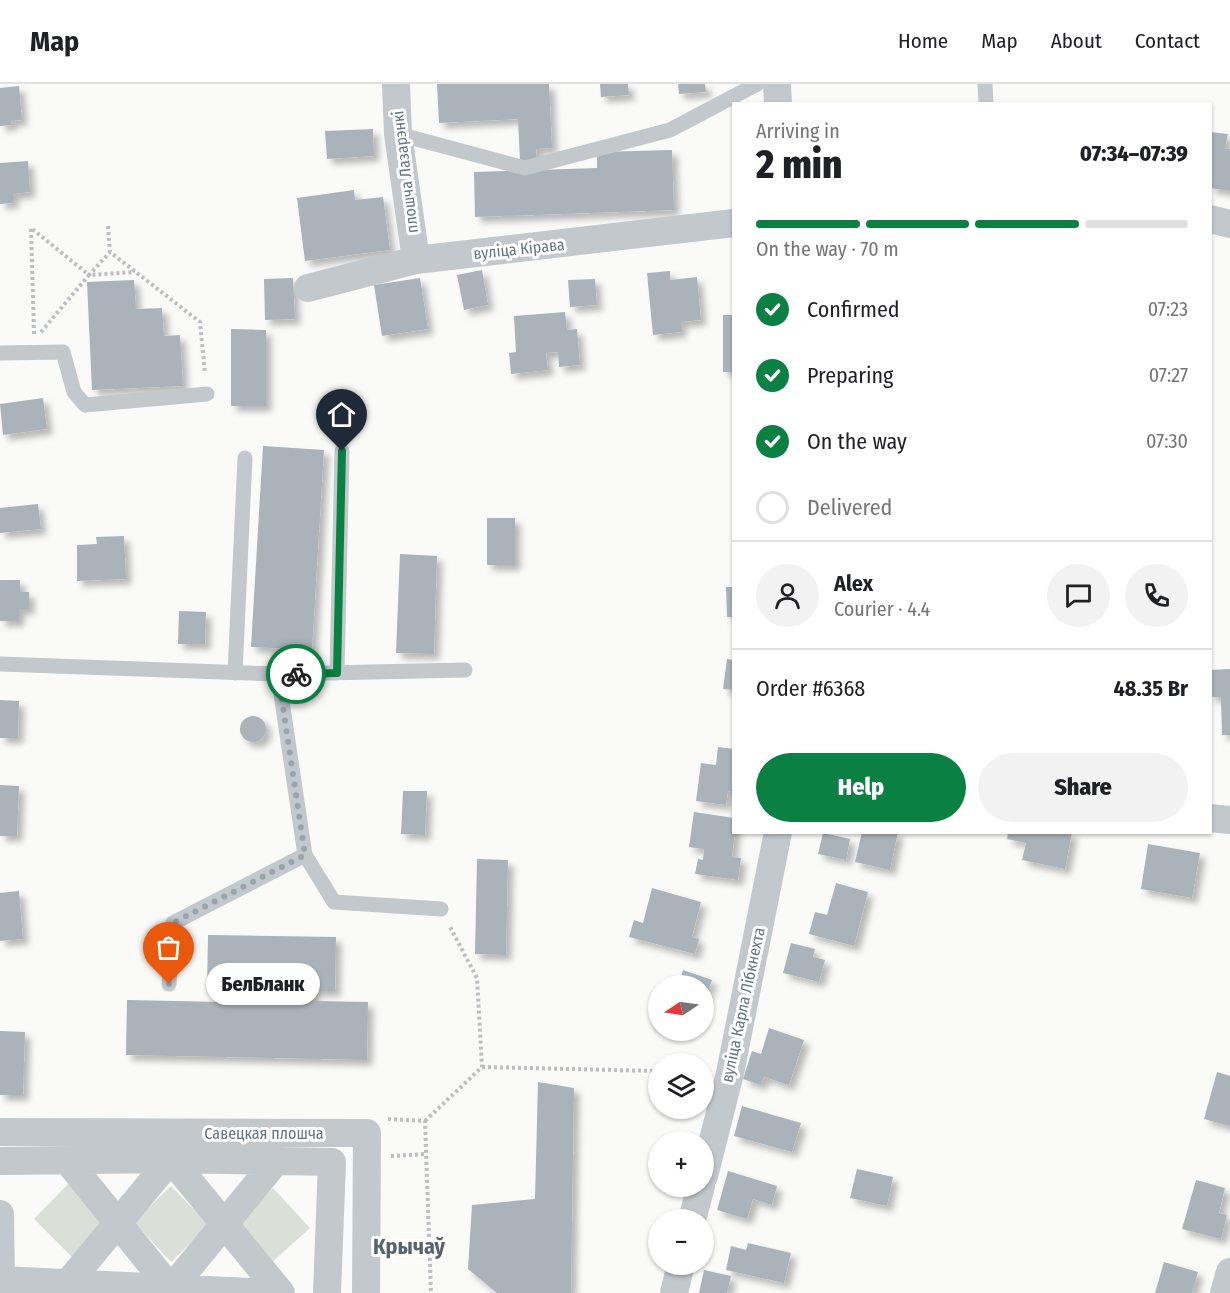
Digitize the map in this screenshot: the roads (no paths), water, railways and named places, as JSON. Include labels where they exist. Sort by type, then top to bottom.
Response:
[{"type":"street","name":"плошча Лазарэнкі","points":[[396,84],[398,134],[416,260]]},
{"type":"street","points":[[777,84],[778,102]]},
{"type":"street","points":[[1212,220],[1230,224]]},
{"type":"street","name":"вуліца Кірава","points":[[308,288],[416,260],[732,223]]},
{"type":"street","points":[[1212,818],[1230,820]]},
{"type":"street","name":"вуліца Карла Лібкнехта","points":[[714,1136],[730,1072],[778,834]]},
{"type":"street","name":"Савецкая плошча","points":[[0,1132],[367,1133],[366,1293]]},
{"type":"street","points":[[67,1284],[171,1159]]},
{"type":"street","points":[[171,1159],[280,1293]]},
{"type":"street","points":[[0,1161],[171,1159],[332,1162],[327,1293]]},
{"type":"street","points":[[67,1160],[171,1289]]},
{"type":"street","points":[[171,1289],[276,1161]]},
{"type":"street","points":[[0,1214],[1,1280],[273,1293]]},
{"type":"street","points":[[1224,1293],[1230,1272]]},
{"type":"street","points":[[674,1293],[678,1275]]},
{"type":"lane","points":[[398,134],[525,168],[670,130],[757,84]]},
{"type":"lane","points":[[985,84],[986,102]]},
{"type":"lane","points":[[0,353],[63,352],[74,393],[85,405],[207,394]]},
{"type":"lane","points":[[337,673],[342,451]]},
{"type":"lane","points":[[235,673],[245,458]]},
{"type":"lane","points":[[0,664],[278,674],[465,670]]},
{"type":"lane","points":[[278,674],[305,855],[334,902],[441,909]]},
{"type":"lane","points":[[169,984],[173,923],[305,855]]},
{"type":"place","name":"БелБланк","points":[[169,984]]},
{"type":"district","name":"Крычаў","points":[[409,1246]]}]
